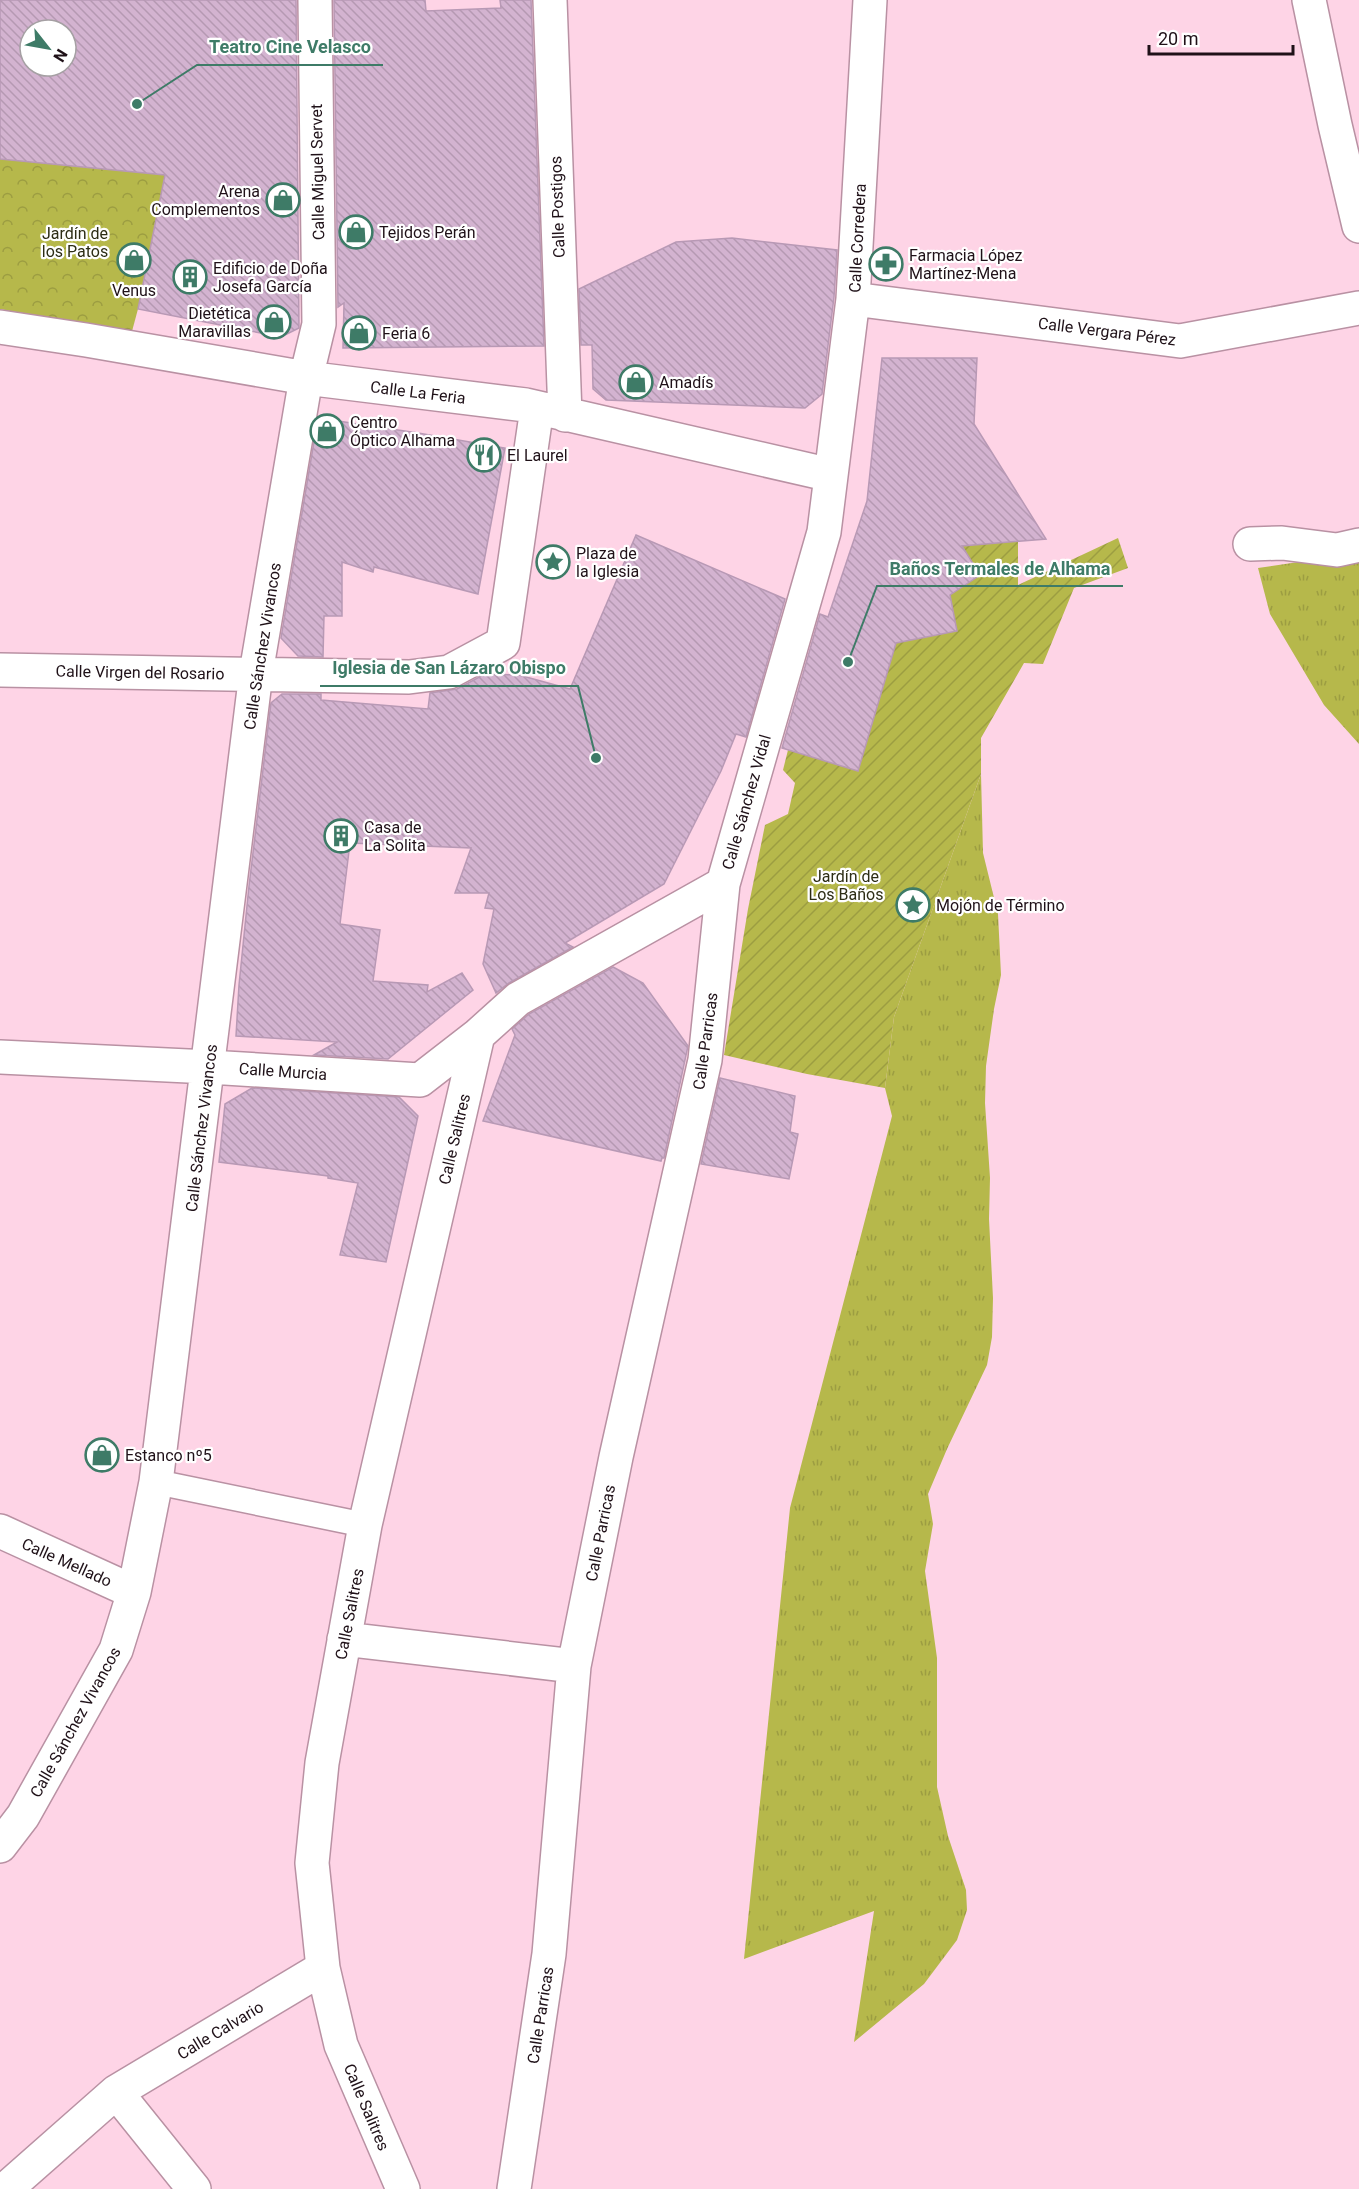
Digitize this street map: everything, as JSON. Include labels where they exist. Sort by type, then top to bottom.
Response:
[{"type":"street","name":"Calle Miguel Servet","points":[[306,378],[319,324],[315,0]]},
{"type":"street","name":"Calle Postigos","points":[[550,0],[551,411]]},
{"type":"street","name":"Calle Corredera","points":[[831,475],[853,299],[870,0]]},
{"type":"street","points":[[1309,0],[1359,226]]},
{"type":"street","name":"Calle Vergara Pérez","points":[[853,299],[1180,341],[1359,308]]},
{"type":"street","name":"Calle La Feria","points":[[0,327],[306,378],[551,411],[831,475]]},
{"type":"street","name":"Calle Sánchez Vivancos","points":[[0,1846],[23,1816],[116,1650],[134,1592],[156,1482],[256,673],[306,378]]},
{"type":"street","name":"Calle Virgen del Rosario","points":[[0,670],[409,677],[449,672],[503,643],[551,411]]},
{"type":"street","name":"Calle Sánchez Vidal","points":[[478,1035],[518,999],[723,884],[824,532],[831,475]]},
{"type":"street","points":[[1250,544],[1282,543],[1337,550],[1359,545]]},
{"type":"street","name":"Calle Parricas","points":[[514,2189],[549,1954],[574,1666],[616,1457],[705,1060],[723,884]]},
{"type":"street","name":"Calle Murcia","points":[[0,1058],[209,1067],[420,1080],[478,1035]]},
{"type":"street","name":"Calle Salitres","points":[[403,2189],[341,2045],[323,1968],[312,1863],[322,1763],[365,1526],[478,1035]]},
{"type":"street","name":"Calle Mellado","points":[[0,1531],[134,1592]]},
{"type":"street","points":[[344,1639],[574,1666]]},
{"type":"street","name":"Calle Calvario","points":[[6,2189],[116,2092],[323,1968]]},
{"type":"street","points":[[116,2092],[194,2189]]},
{"type":"lane","points":[[156,1482],[365,1526]]},
{"type":"green space","name":"Jardín de los Patos","points":[[0,159],[165,175],[131,335],[0,309]]},
{"type":"green space","name":"Jardín de Los Baños","points":[[1118,538],[1128,568],[1074,588],[1043,664],[1024,663],[981,738],[981,774],[894,1017],[885,1088],[807,1074],[724,1055],[748,909],[765,825],[788,814],[795,783],[783,770],[788,750],[858,770],[896,643],[950,595],[980,575],[962,546],[1018,541],[1018,585]]},
{"type":"green space","points":[[1359,553],[1359,744],[1324,705],[1270,614],[1258,568]]},
{"type":"green space","points":[[981,774],[983,853],[998,914],[1001,975],[986,1066],[985,1103],[990,1178],[992,1337],[987,1365],[928,1494],[933,1524],[925,1571],[937,1658],[937,1787],[948,1836],[966,1890],[967,1910],[957,1940],[924,1984],[854,2042],[874,1911],[744,1959],[790,1508],[892,1116],[885,1088],[894,1017]]},
{"type":"building","points":[[0,0],[296,0],[299,328],[281,337],[138,309],[165,175],[0,159]]},
{"type":"building","points":[[334,0],[425,0],[426,11],[501,8],[500,0],[531,0],[544,346],[343,348],[344,303],[338,307]]},
{"type":"building","points":[[732,238],[837,250],[834,297],[822,394],[805,408],[606,400],[593,389],[592,345],[581,345],[579,289],[676,242]]},
{"type":"building","points":[[882,358],[977,358],[974,424],[1046,539],[962,546],[980,575],[950,595],[957,631],[896,643],[858,771],[782,748],[820,614],[828,617],[867,501]]},
{"type":"building","points":[[318,418],[505,448],[478,594],[374,567],[373,572],[342,562],[342,616],[324,616],[323,657],[298,656],[281,638]]},
{"type":"building","points":[[636,535],[785,599],[746,737],[736,734],[721,771],[664,884],[565,943],[573,947],[509,983],[496,993],[483,964],[494,909],[485,908],[489,893],[455,893],[471,848],[350,843],[340,924],[380,930],[373,981],[428,985],[427,992],[462,973],[473,990],[388,1059],[314,1055],[337,1042],[236,1036],[249,886],[271,703],[282,694],[321,694],[321,700],[428,709],[430,693],[457,689],[485,674],[519,675],[570,689]]},
{"type":"building","points":[[613,967],[643,983],[688,1046],[664,1158],[661,1161],[483,1121],[515,1035],[512,1029],[529,1014]]},
{"type":"building","points":[[720,1078],[795,1096],[790,1132],[798,1134],[789,1179],[701,1164]]},
{"type":"building","points":[[252,1088],[399,1097],[418,1116],[386,1262],[340,1255],[358,1183],[328,1178],[328,1176],[219,1162],[225,1104]]},
{"type":"place","name":"Teatro Cine Velasco","points":[[137,104]]},
{"type":"place","name":"Arena Complementos","points":[[283,200]]},
{"type":"place","name":"Tejidos Perán","points":[[356,232]]},
{"type":"place","name":"Venus","points":[[134,260]]},
{"type":"place","name":"Farmacia López Martínez-Mena","points":[[886,264]]},
{"type":"place","name":"Edificio de Doña Josefa García","points":[[190,277]]},
{"type":"place","name":"Dietética Maravillas","points":[[274,322]]},
{"type":"place","name":"Feria 6","points":[[359,333]]},
{"type":"place","name":"Amadís","points":[[636,382]]},
{"type":"place","name":"Centro Óptico Alhama","points":[[327,431]]},
{"type":"place","name":"El Laurel","points":[[484,455]]},
{"type":"place","name":"Plaza de la Iglesia","points":[[553,562]]},
{"type":"place","name":"Baños Termales de Alhama","points":[[848,662]]},
{"type":"place","name":"Iglesia de San Lázaro Obispo","points":[[596,758]]},
{"type":"place","name":"Casa de La Solita","points":[[341,836]]},
{"type":"place","name":"Mojón de Término","points":[[913,905]]},
{"type":"place","name":"Estanco nº5","points":[[102,1455]]}]
